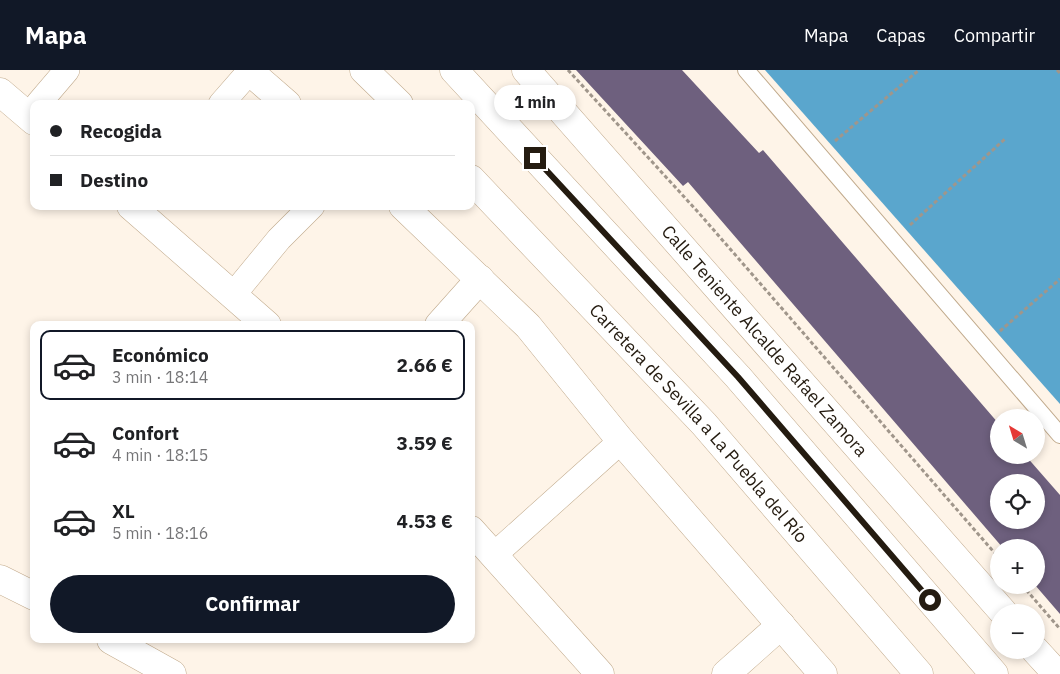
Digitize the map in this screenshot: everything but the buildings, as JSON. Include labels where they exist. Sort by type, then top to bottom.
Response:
[{"type":"street","points":[[43,100],[67,70]]},
{"type":"street","points":[[364,70],[395,100]]},
{"type":"street","points":[[454,70],[738,377],[994,674]]},
{"type":"street","name":"Calle Teniente Alcalde Rafael Zamora","points":[[526,70],[995,604]]},
{"type":"street","points":[[224,100],[249,71],[282,100]]},
{"type":"street","points":[[0,92],[30,110]]},
{"type":"street","name":"Carretera de Sevilla a La Puebla del Río","points":[[475,183],[704,424],[919,674]]},
{"type":"street","points":[[136,210],[262,321]]},
{"type":"street","points":[[232,295],[279,239],[308,210]]},
{"type":"street","points":[[407,210],[528,326],[620,442],[823,674]]},
{"type":"street","points":[[443,321],[480,280]]},
{"type":"street","points":[[494,555],[620,442]]},
{"type":"street","points":[[475,534],[600,674]]},
{"type":"street","points":[[0,579],[30,594]]},
{"type":"street","points":[[726,674],[781,625]]},
{"type":"street","points":[[116,643],[172,674]]},
{"type":"street","points":[[1044,659],[1056,674]]},
{"type":"lane","points":[[746,70],[1060,435]]},
{"type":"path","points":[[568,70],[698,212],[990,548]]},
{"type":"path","points":[[831,145],[919,70]]},
{"type":"path","points":[[1057,70],[1060,73]]},
{"type":"path","points":[[906,229],[1006,138]]},
{"type":"path","points":[[998,334],[1060,279]]},
{"type":"path","points":[[1030,594],[1060,629]]},
{"type":"water","points":[[765,70],[1060,70],[1060,404]]},
{"type":"route","points":[[535,158],[738,377],[930,600]]}]
